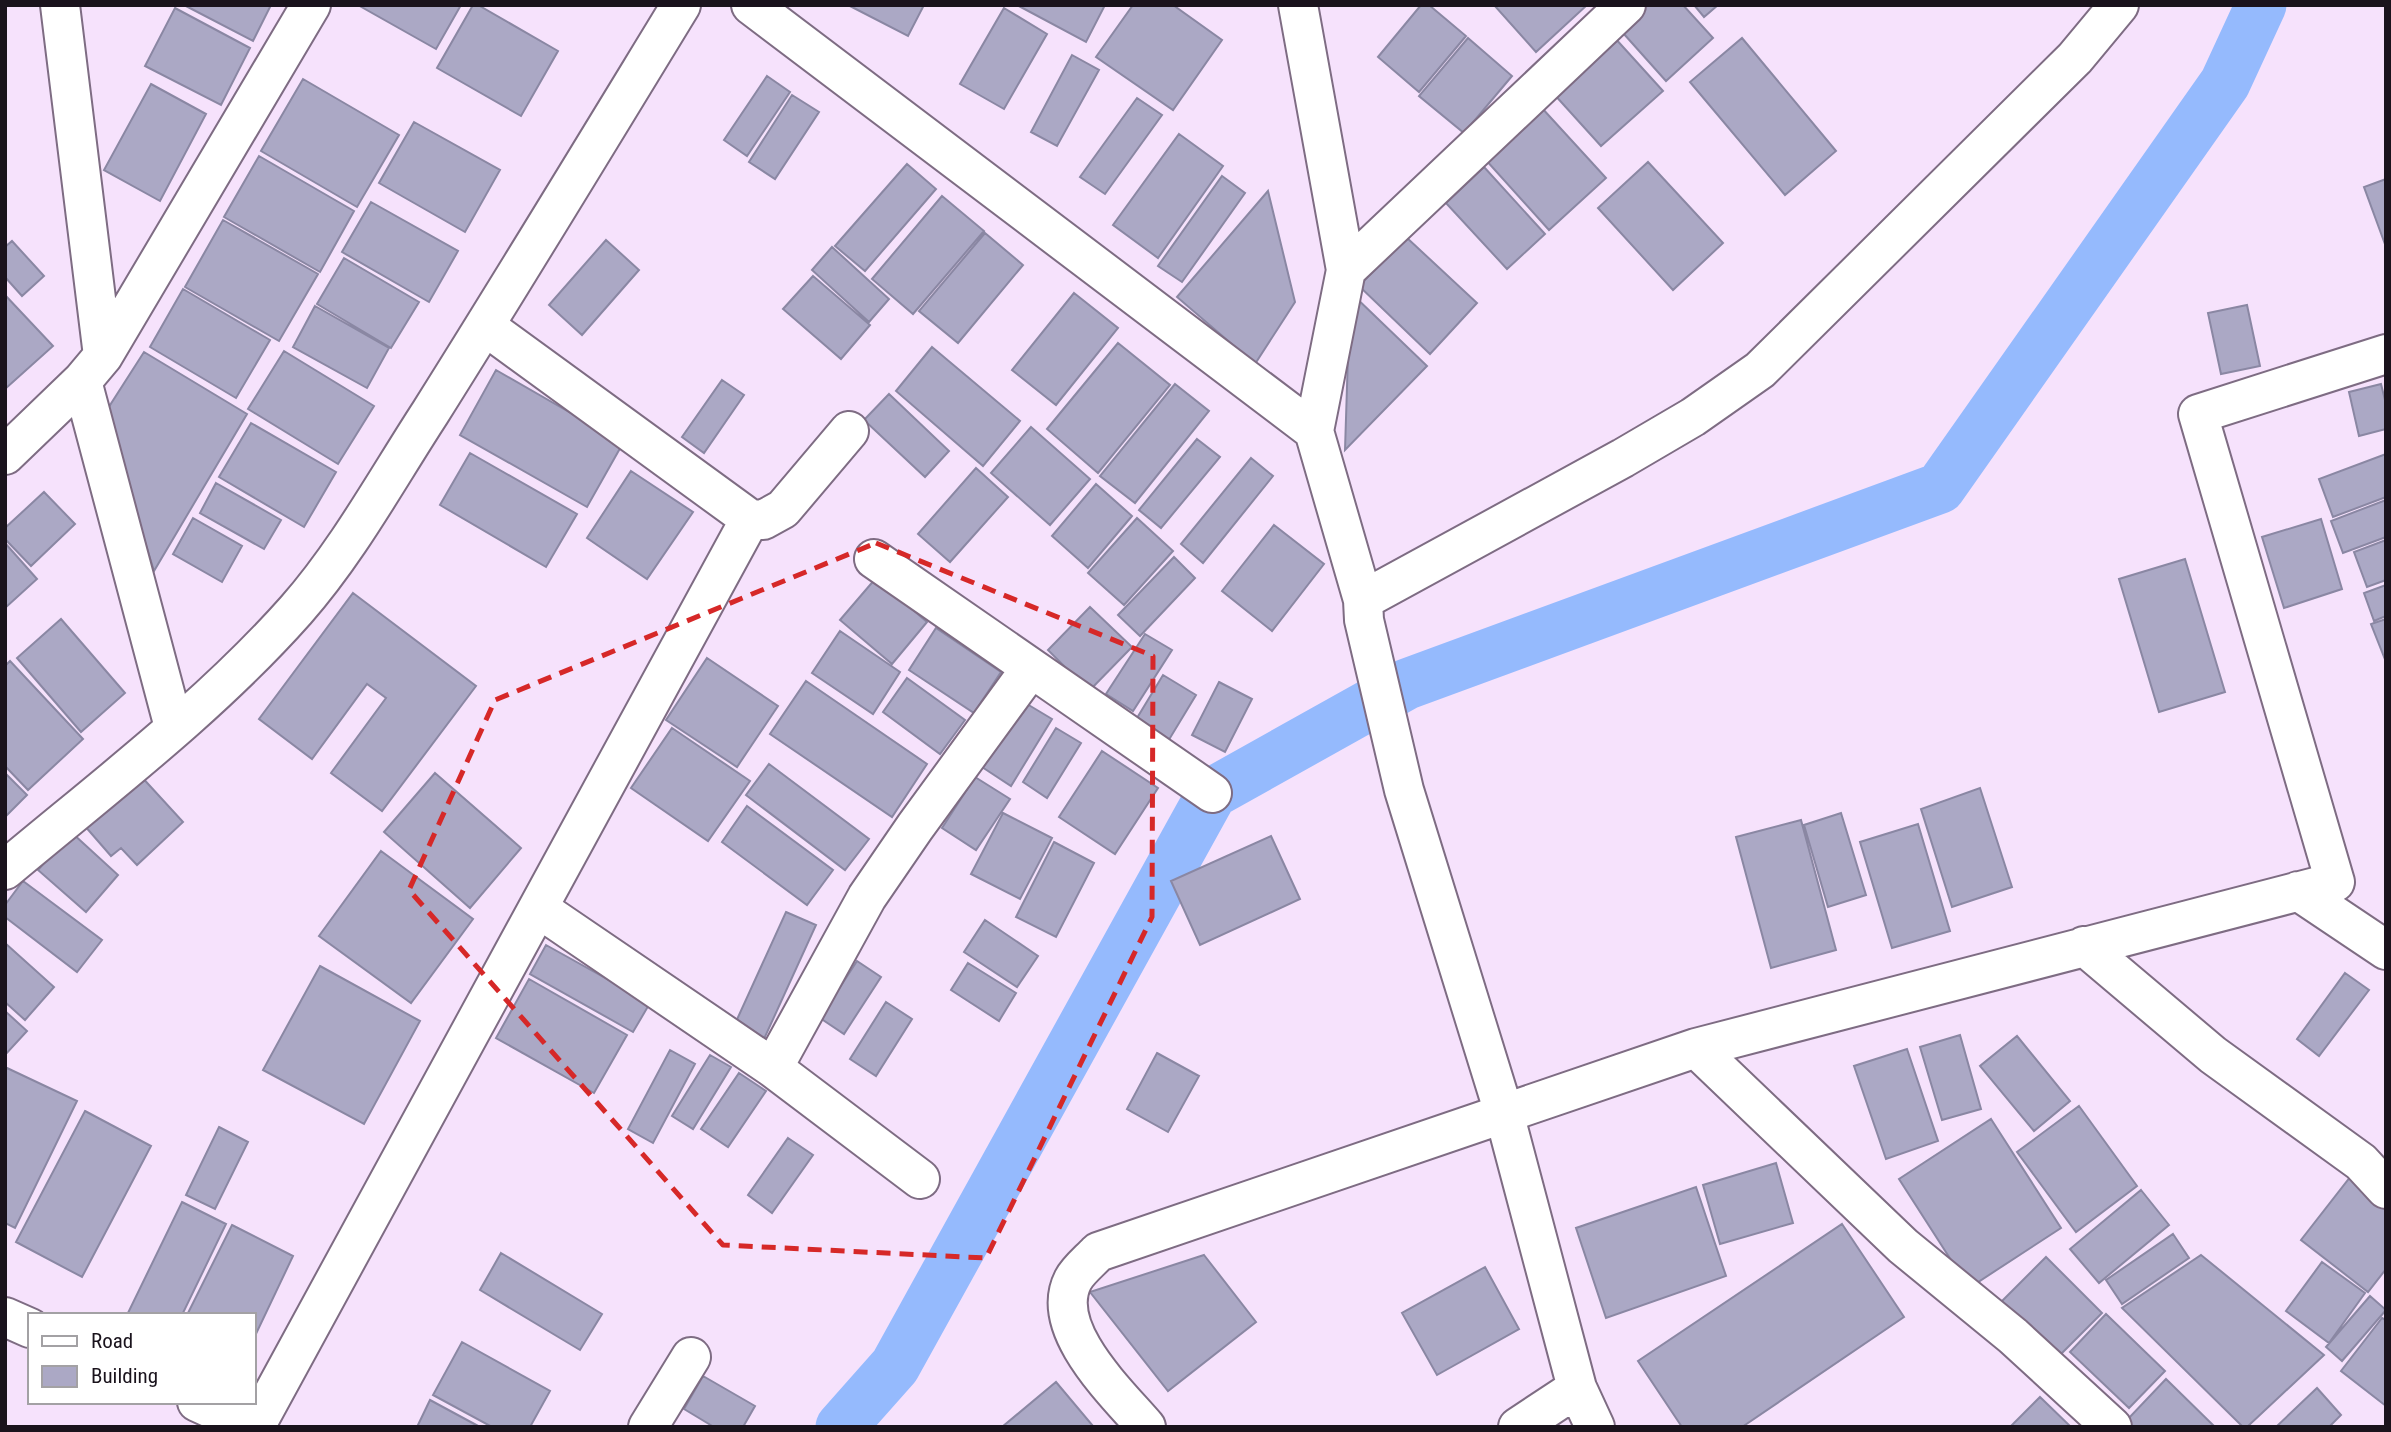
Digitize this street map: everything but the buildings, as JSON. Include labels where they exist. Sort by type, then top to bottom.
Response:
[{"type":"street","points":[[60,5],[93,369],[174,727]]},
{"type":"street","points":[[5,455],[93,369],[310,5]]},
{"type":"street","points":[[5,870],[252,657],[297,609],[335,562],[485,327],[681,5]]},
{"type":"street","points":[[751,5],[1314,431]]},
{"type":"street","points":[[1298,5],[1346,270],[1314,431],[1363,610],[1404,790],[1504,1113],[1577,1388],[1595,1427]]},
{"type":"street","points":[[1346,270],[1626,5]]},
{"type":"street","points":[[1363,610],[1693,417],[1760,370],[2075,58],[2119,5]]},
{"type":"street","points":[[485,327],[750,519],[763,520],[783,509],[849,431]]},
{"type":"street","points":[[1146,1427],[1086,1358],[1073,1332],[1068,1302],[1073,1279],[1098,1252],[1696,1048],[2335,882],[2198,414],[2386,354]]},
{"type":"street","points":[[201,1404],[253,1427],[750,519]]},
{"type":"street","points":[[874,559],[1212,793]]},
{"type":"street","points":[[773,1068],[867,897],[1031,667]]},
{"type":"street","points":[[2298,891],[2386,950]]},
{"type":"street","points":[[537,908],[773,1068],[920,1180]]},
{"type":"street","points":[[2084,946],[2213,1055],[2361,1162],[2386,1189]]},
{"type":"street","points":[[1696,1048],[1903,1246],[2013,1336],[2112,1427]]},
{"type":"street","points":[[5,1317],[28,1327]]},
{"type":"street","points":[[648,1427],[691,1357]]},
{"type":"street","points":[[1518,1427],[1577,1388]]},
{"type":"highlighted area","points":[[876,543],[1153,656],[1152,917],[986,1258],[723,1245],[409,890],[495,700]]},
{"type":"waterway","points":[[841,1427],[895,1366],[1212,793],[1407,684],[1940,488],[2225,83],[2261,5]]}]
